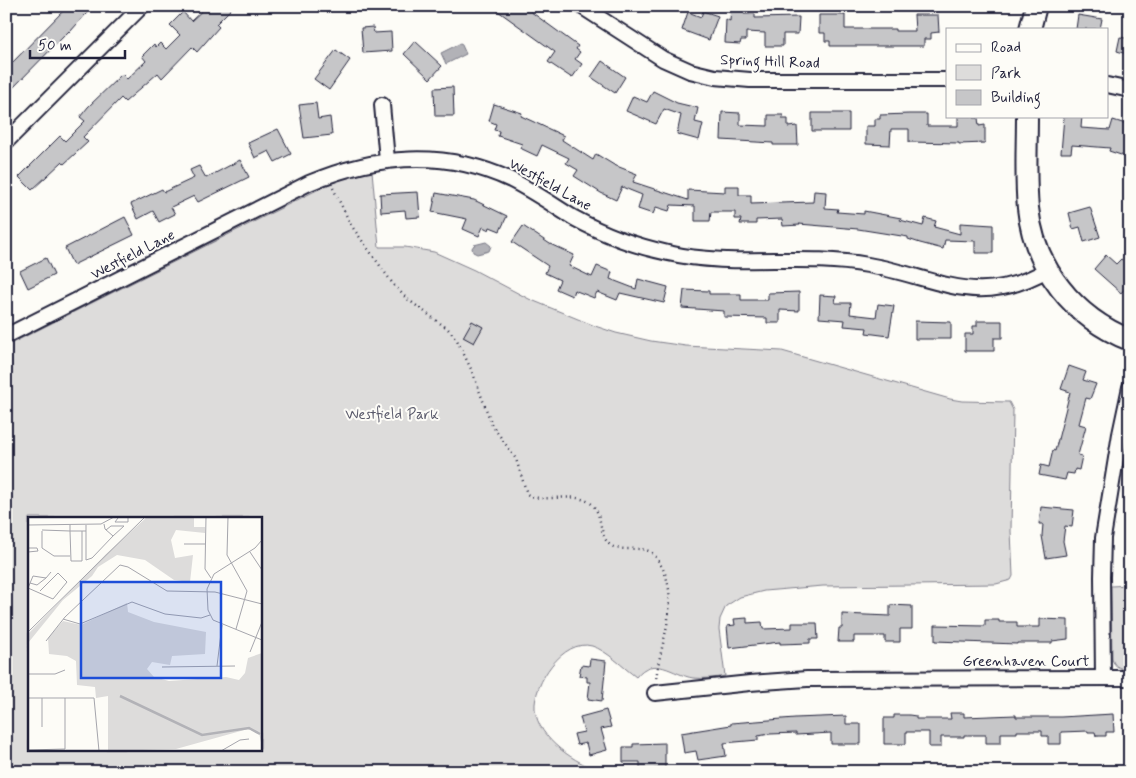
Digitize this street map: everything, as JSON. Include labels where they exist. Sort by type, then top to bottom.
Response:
[{"type":"street","points":[[6,142],[142,6]]},
{"type":"street","name":"Spring Hill Road","points":[[581,6],[663,59],[683,68],[715,77],[750,80],[946,80]]},
{"type":"street","points":[[1030,28],[1036,6]]},
{"type":"street","points":[[1108,85],[1130,90]]},
{"type":"street","points":[[382,105],[388,160]]},
{"type":"street","points":[[1027,118],[1028,207],[1036,244],[1047,270],[1064,293],[1081,311],[1105,328],[1130,340]]},
{"type":"street","name":"Westfield Lane","points":[[6,336],[327,175],[388,160],[432,159],[460,163],[484,170],[520,185],[598,230],[648,248],[683,256],[718,260],[818,260],[854,263],[889,269],[944,285],[971,289],[1011,286],[1034,278],[1047,270]]},
{"type":"street","name":"Greenhaven Court","points":[[655,693],[807,679],[1103,678],[1102,572],[1104,538],[1114,470],[1130,387]]},
{"type":"street","points":[[1103,678],[1130,678]]},
{"type":"path","points":[[327,175],[349,220],[393,284],[411,302],[445,326],[456,338],[472,371],[492,424],[516,459],[527,494],[534,498],[571,497],[587,501],[596,509],[605,538],[610,544],[619,548],[647,551],[652,553],[658,560],[666,576],[669,603],[668,624],[658,664],[655,693]]},
{"type":"green space","name":"Westfield Park","points":[[372,171],[379,247],[405,247],[434,252],[474,270],[529,299],[616,333],[686,346],[782,351],[950,399],[1009,402],[1013,410],[1011,531],[1013,576],[1011,580],[996,584],[823,586],[764,591],[740,597],[726,606],[720,619],[719,629],[725,676],[721,677],[693,678],[657,666],[643,670],[636,677],[609,655],[597,648],[581,645],[571,649],[552,665],[545,676],[539,687],[535,709],[543,731],[560,749],[581,763],[602,772],[6,772],[6,346],[327,185]]},
{"type":"green space","points":[[1130,585],[1130,669],[1127,669],[1117,666],[1112,659],[1111,586]]},
{"type":"shaded area","points":[[461,43],[466,54],[446,64],[441,53]]},
{"type":"shaded area","points":[[486,242],[491,246],[489,251],[477,254],[473,252],[472,248],[474,245]]},
{"type":"building","points":[[68,6],[93,6],[70,32],[6,95],[6,69]]},
{"type":"building","points":[[207,6],[234,6],[216,24],[219,27],[197,52],[192,47],[162,78],[158,73],[125,102],[121,98],[83,137],[88,142],[64,164],[62,162],[32,190],[19,177],[60,136],[65,141],[85,121],[80,117],[88,107],[122,74],[127,79],[146,61],[142,56],[154,44],[156,47],[160,43],[166,49],[180,35],[170,25],[183,12],[191,21]]},
{"type":"building","points":[[491,6],[523,6],[578,46],[576,49],[580,52],[575,59],[582,64],[572,78],[548,62],[555,52]]},
{"type":"building","points":[[731,6],[745,6],[744,14],[755,14],[755,18],[799,17],[798,34],[783,34],[783,46],[765,46],[765,33],[746,32],[746,40],[741,40],[740,44],[725,43],[726,19],[730,21]]},
{"type":"building","points":[[703,11],[718,16],[709,40],[682,30],[688,12],[701,17]]},
{"type":"building","points":[[819,15],[845,15],[845,29],[915,31],[914,15],[938,15],[939,32],[931,33],[931,39],[924,39],[924,46],[830,46],[830,41],[825,41],[825,33],[819,33]]},
{"type":"building","points":[[1078,15],[1102,19],[1100,28],[1076,28]]},
{"type":"building","points":[[373,27],[374,33],[391,32],[392,51],[363,53],[361,28]]},
{"type":"building","points":[[1120,37],[1130,39],[1130,55],[1117,51]]},
{"type":"building","points":[[415,41],[442,66],[430,79],[404,54]]},
{"type":"building","points":[[336,50],[350,60],[329,90],[314,79]]},
{"type":"building","points":[[602,61],[625,77],[615,93],[591,77]]},
{"type":"building","points":[[453,87],[454,116],[435,116],[434,88]]},
{"type":"building","points":[[653,91],[677,103],[698,108],[695,122],[703,124],[699,140],[677,134],[681,115],[664,109],[656,124],[626,111],[633,96],[647,102]]},
{"type":"building","points":[[316,103],[318,119],[330,117],[332,135],[304,138],[299,105]]},
{"type":"building","points":[[494,104],[522,113],[521,116],[564,136],[562,140],[593,160],[596,154],[614,165],[637,174],[633,182],[688,200],[688,190],[725,192],[725,186],[739,186],[739,195],[751,195],[751,204],[813,202],[814,191],[826,192],[825,208],[838,209],[837,212],[864,214],[864,211],[901,218],[900,220],[923,226],[925,218],[936,221],[934,227],[960,234],[960,223],[993,225],[993,253],[975,253],[975,241],[945,240],[943,249],[908,239],[908,237],[858,229],[799,224],[783,226],[782,219],[756,220],[756,224],[740,224],[741,219],[735,219],[735,212],[711,212],[710,221],[695,221],[695,206],[671,205],[669,211],[656,207],[653,214],[638,209],[642,195],[622,187],[616,200],[574,176],[578,170],[566,163],[569,158],[542,145],[537,156],[520,148],[522,144],[498,136],[499,131],[494,130],[496,124],[489,121]]},
{"type":"building","points":[[722,112],[740,113],[740,125],[768,126],[768,115],[783,115],[783,119],[788,119],[788,127],[797,126],[798,145],[773,145],[773,143],[721,140]]},
{"type":"building","points":[[812,113],[849,113],[849,131],[812,131]]},
{"type":"building","points":[[927,114],[927,126],[958,126],[958,118],[978,118],[979,126],[985,125],[985,143],[909,142],[909,129],[891,129],[890,145],[866,144],[866,126],[875,126],[875,119],[880,119],[880,115]]},
{"type":"building","points":[[1064,118],[1082,118],[1081,128],[1110,130],[1113,120],[1129,125],[1127,130],[1130,130],[1130,158],[1109,151],[1110,148],[1072,145],[1071,153],[1061,153]]},
{"type":"building","points":[[278,129],[291,154],[275,162],[269,151],[255,158],[248,143]]},
{"type":"building","points":[[240,160],[249,177],[198,202],[194,196],[171,207],[175,214],[159,222],[153,211],[138,219],[131,204],[162,189],[164,192],[194,178],[190,170],[199,166],[206,178]]},
{"type":"building","points":[[418,192],[420,217],[406,218],[405,210],[381,212],[380,194]]},
{"type":"building","points":[[436,193],[474,200],[507,216],[500,231],[490,227],[489,230],[483,227],[479,236],[463,229],[467,219],[432,212]]},
{"type":"building","points":[[1090,207],[1100,237],[1084,242],[1080,227],[1073,229],[1069,213]]},
{"type":"building","points":[[125,217],[134,235],[73,265],[65,248]]},
{"type":"building","points":[[523,226],[550,244],[574,255],[569,266],[592,277],[597,266],[612,272],[610,279],[636,289],[638,279],[668,287],[664,303],[620,293],[617,300],[597,292],[594,298],[574,290],[572,296],[556,289],[560,280],[545,273],[548,266],[512,242]]},
{"type":"building","points":[[1106,255],[1116,264],[1121,259],[1130,264],[1130,268],[1126,273],[1130,276],[1130,283],[1121,293],[1094,269]]},
{"type":"building","points":[[46,258],[54,275],[28,288],[20,271]]},
{"type":"building","points":[[684,290],[709,291],[709,294],[741,294],[741,300],[768,300],[768,293],[799,292],[799,311],[780,310],[780,323],[767,323],[767,318],[724,317],[724,311],[682,308]]},
{"type":"building","points":[[820,295],[836,296],[835,303],[851,303],[850,314],[876,317],[878,304],[894,306],[889,336],[866,333],[867,328],[844,326],[845,320],[819,318]]},
{"type":"building","points":[[472,321],[483,327],[474,343],[463,337]]},
{"type":"building","points":[[915,321],[951,322],[951,339],[915,339]]},
{"type":"building","points":[[977,321],[1002,321],[1002,338],[994,338],[994,351],[965,351],[965,334],[973,334],[973,326],[977,326]]},
{"type":"building","points":[[1069,366],[1086,372],[1083,380],[1096,384],[1090,399],[1086,398],[1079,424],[1086,426],[1078,455],[1082,456],[1079,470],[1075,469],[1074,474],[1067,473],[1065,480],[1039,475],[1041,465],[1049,467],[1053,450],[1055,451],[1070,392],[1061,389]]},
{"type":"building","points":[[1041,507],[1074,510],[1072,527],[1065,526],[1063,541],[1066,555],[1046,558],[1042,536],[1043,524],[1039,524]]},
{"type":"building","points":[[890,605],[912,606],[912,629],[900,629],[900,642],[885,642],[885,636],[854,636],[854,642],[838,642],[839,628],[842,628],[842,614],[890,616]]},
{"type":"building","points":[[747,618],[747,623],[762,622],[763,629],[792,628],[792,623],[817,623],[818,639],[810,639],[810,643],[780,644],[780,642],[729,648],[727,626],[735,625],[734,619]]},
{"type":"building","points":[[1040,619],[1068,620],[1068,639],[1052,641],[1052,643],[1017,644],[935,641],[935,625],[985,626],[985,620],[999,620],[999,622],[1017,622],[1017,627],[1040,627]]},
{"type":"building","points":[[590,659],[606,661],[602,701],[588,699],[590,682],[587,682],[587,677],[579,676],[581,665],[589,666]]},
{"type":"building","points":[[606,710],[611,727],[601,729],[607,750],[589,755],[586,743],[577,745],[574,734],[584,732],[580,717]]},
{"type":"building","points":[[950,713],[964,713],[964,717],[1016,715],[1016,717],[1061,717],[1113,714],[1114,732],[1106,732],[1106,736],[1096,736],[1095,732],[1088,731],[1061,732],[1061,744],[1048,744],[1048,736],[1042,736],[1042,731],[1001,733],[1001,743],[986,743],[986,735],[964,735],[964,737],[941,737],[941,747],[929,747],[929,732],[906,732],[906,744],[884,744],[884,718],[894,718],[894,715],[909,715],[916,716],[916,719],[951,719]]},
{"type":"building","points":[[846,716],[846,724],[861,724],[861,744],[831,744],[831,733],[770,734],[758,736],[758,740],[724,743],[726,756],[698,760],[696,751],[684,753],[681,733],[731,725],[731,723]]},
{"type":"building","points":[[665,743],[665,769],[654,769],[654,772],[640,772],[640,762],[623,762],[623,747],[633,747],[633,744]]}]
